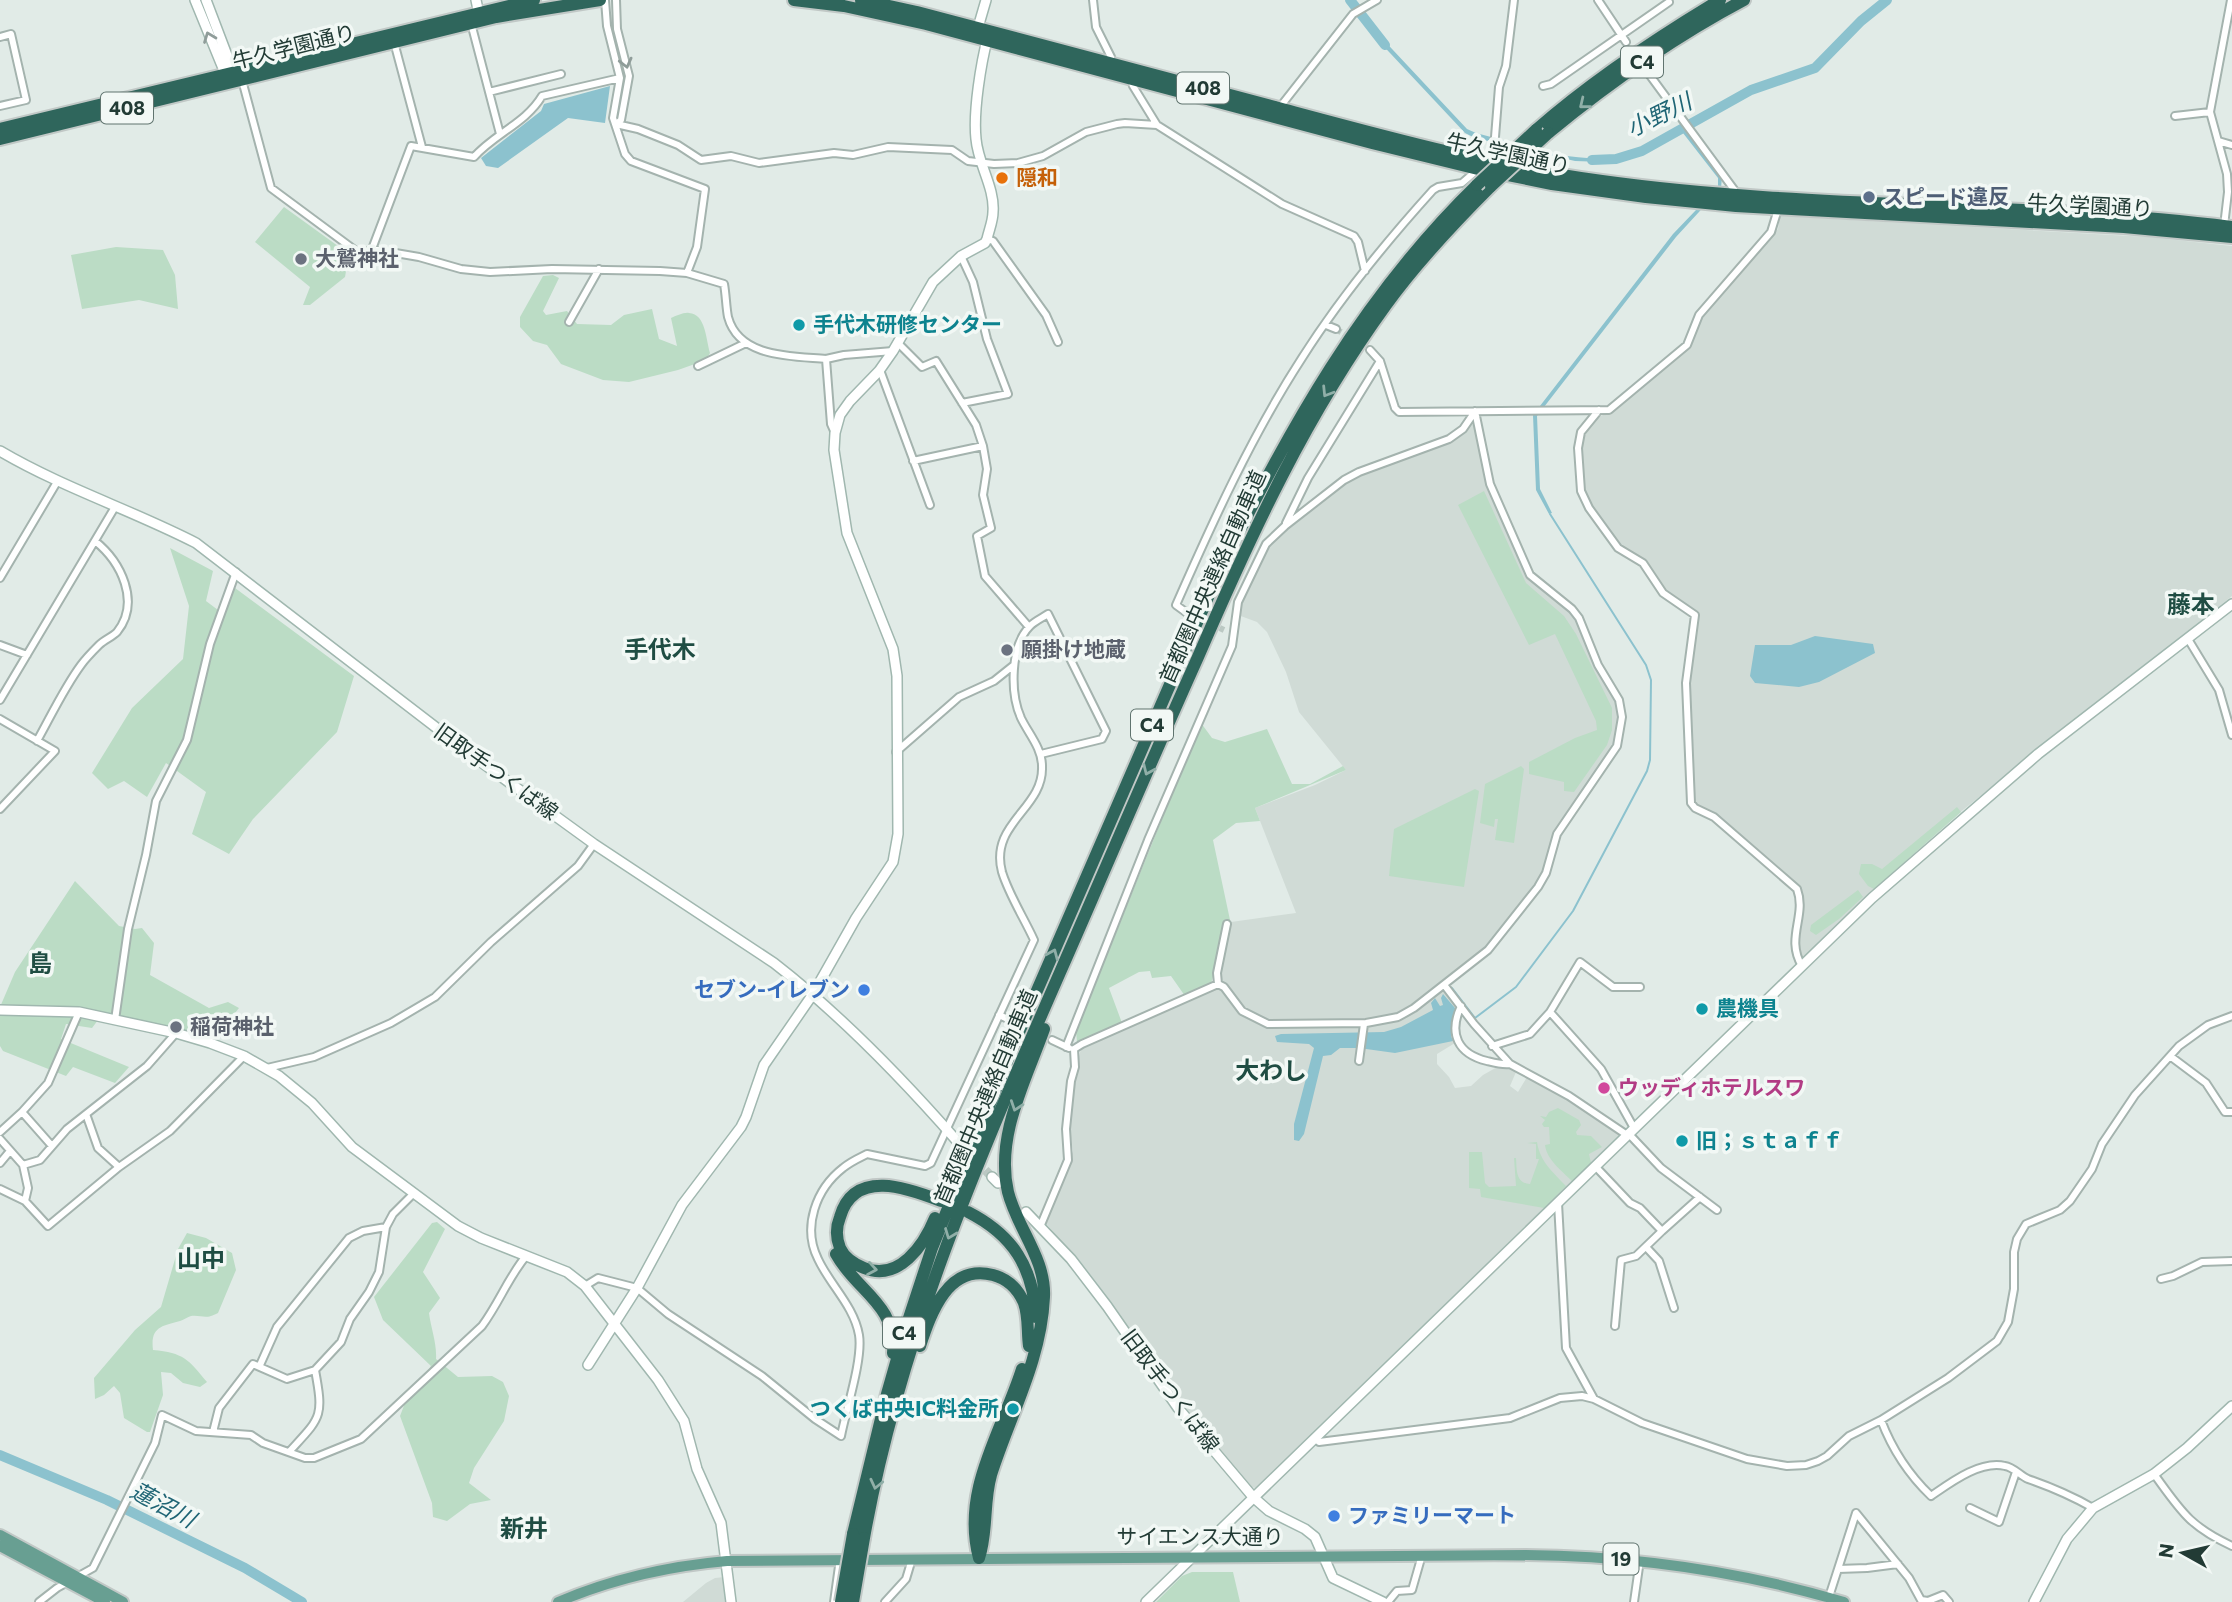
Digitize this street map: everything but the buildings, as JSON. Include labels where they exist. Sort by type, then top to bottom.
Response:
[{"type":"highway","name":"牛久学園通り","points":[[0,139],[534,0]]},
{"type":"highway","name":"牛久学園通り","points":[[0,129],[394,42],[477,14],[600,0]]},
{"type":"highway","name":"牛久学園通り","points":[[793,0],[884,14],[982,34],[1111,63],[1132,74]]},
{"type":"highway","name":"牛久学園通り","points":[[861,0],[1552,184],[1646,198],[2124,217],[2228,226]]},
{"type":"highway","name":"首都圏中央連絡自動車道","points":[[841,1602],[918,1328],[963,1198],[1244,551],[1309,423],[1388,301],[1446,233],[1542,132],[1591,84],[1720,0]]},
{"type":"highway","name":"首都圏中央連絡自動車道","points":[[853,1602],[863,1486],[907,1324],[932,1248],[1016,1039],[1218,574],[1299,416],[1352,335],[1408,260],[1477,185],[1542,132],[1645,60],[1744,0]]},
{"type":"highway","name":"牛久学園通り","points":[[1483,165],[1779,204],[2124,227],[2232,237]]},
{"type":"highway","points":[[979,1559],[985,1540],[985,1504],[991,1475],[1028,1379],[1037,1346],[1044,1297],[1038,1262],[1008,1193],[1005,1150],[1017,1102],[1080,926]]},
{"type":"highway","points":[[863,1486],[893,1356],[894,1338],[885,1313],[838,1258],[831,1236],[831,1223],[840,1199],[849,1190],[871,1180],[883,1178],[903,1181],[942,1198],[893,1185],[868,1187],[848,1201],[837,1226],[837,1238],[841,1249],[853,1263],[869,1270],[883,1271],[898,1266],[918,1250],[934,1223],[992,1083],[1016,1039]]},
{"type":"highway","points":[[979,1559],[974,1539],[977,1489],[1029,1346],[1036,1316],[1034,1296],[1022,1259],[995,1228],[969,1209],[1003,1227],[1020,1246],[1032,1266],[1043,1304]]},
{"type":"highway","points":[[898,1396],[907,1384],[938,1302],[953,1283],[962,1277],[992,1274],[1011,1284],[1025,1306],[1029,1346]]},
{"type":"main road","points":[[0,1535],[75,1579],[105,1602]]},
{"type":"main road","points":[[0,1546],[123,1602]]},
{"type":"main road","name":"サイエンス大通り","points":[[558,1602],[634,1576],[664,1569],[727,1561],[1422,1555],[1570,1555],[1640,1560],[1745,1577],[1844,1602]]},
{"type":"street","points":[[195,0],[232,77]]},
{"type":"street","points":[[206,0],[271,188],[360,254],[372,249],[419,257],[461,269],[490,272],[599,269],[687,274],[724,284],[728,317],[734,331],[746,343],[768,352],[826,359],[896,347],[922,368],[936,361],[976,425],[983,446],[987,469],[984,495],[991,528],[976,537],[985,576],[1030,627]]},
{"type":"street","points":[[605,0],[607,26],[620,78],[613,118],[625,154],[631,161],[705,189],[697,247],[687,274]]},
{"type":"street","points":[[616,0],[617,29],[629,76],[621,120],[616,124]]},
{"type":"street","points":[[588,1365],[637,1288],[682,1205],[741,1127],[764,1065],[813,994],[856,918],[893,862],[898,834],[897,676],[893,649],[847,533],[834,450],[835,433],[840,415],[880,370],[933,282],[961,257],[985,243],[987,239],[994,211],[976,137],[986,0]]},
{"type":"street","points":[[1093,0],[1096,27],[1111,57],[1111,63]]},
{"type":"street","points":[[1275,112],[1353,14],[1377,0]]},
{"type":"street","points":[[1187,613],[1176,605],[1211,525],[1302,356],[1387,241],[1433,190],[1462,183],[1483,165],[1494,140],[1499,87],[1506,66],[1514,0]]},
{"type":"street","points":[[1598,0],[1626,42]]},
{"type":"street","points":[[2228,226],[2227,174],[2210,112],[2231,0]]},
{"type":"street","points":[[1543,86],[1551,84],[1668,2]]},
{"type":"street","points":[[477,14],[489,92],[500,134]]},
{"type":"street","points":[[0,37],[11,34],[26,100],[0,106]]},
{"type":"street","points":[[394,42],[422,147]]},
{"type":"street","points":[[1646,70],[1739,197]]},
{"type":"street","points":[[489,92],[561,74]]},
{"type":"street","points":[[1132,74],[1133,86],[1157,125],[1282,204],[1354,236],[1365,271]]},
{"type":"street","points":[[372,249],[411,146],[474,157],[485,144],[530,112],[542,96],[620,78]]},
{"type":"street","points":[[2175,116],[2210,112]]},
{"type":"street","points":[[616,124],[638,129],[678,145],[701,160],[730,156],[759,163],[834,153],[853,155],[888,147],[951,150],[968,161],[994,164],[1018,163],[1043,156],[1086,132],[1125,123],[1157,125]]},
{"type":"street","points":[[2218,141],[2232,145]]},
{"type":"street","points":[[1370,350],[1380,361],[1395,408],[1399,412],[1609,410],[1687,345],[1699,315],[1771,232],[1779,204]]},
{"type":"street","points":[[987,239],[993,242],[1046,315],[1058,342]]},
{"type":"street","points":[[961,257],[973,282],[987,339],[1008,394],[962,403]]},
{"type":"street","points":[[569,322],[599,269]]},
{"type":"street","points":[[1326,324],[1336,329]]},
{"type":"street","points":[[698,366],[746,343]]},
{"type":"street","points":[[826,359],[831,424],[835,433]]},
{"type":"street","points":[[1285,526],[1308,478],[1380,361]]},
{"type":"street","points":[[880,370],[930,505]]},
{"type":"street","points":[[1599,410],[1581,432],[1578,448],[1581,491],[1589,508],[1618,548],[1643,563],[1663,593],[1695,615],[1686,683],[1691,803],[1695,808],[1714,817],[1797,889],[1800,903],[1794,950],[1802,966]]},
{"type":"street","points":[[1066,1047],[1148,840],[1232,646],[1238,602],[1266,544],[1344,480],[1449,439],[1463,429],[1475,411]]},
{"type":"street","points":[[1218,984],[1224,987],[1242,1011],[1268,1024],[1364,1027],[1398,1017],[1445,986],[1488,950],[1538,887],[1546,873],[1557,834],[1613,754],[1619,739],[1622,717],[1619,700],[1598,665],[1572,609],[1530,575],[1490,484],[1475,411]]},
{"type":"street","points":[[913,461],[983,446]]},
{"type":"street","name":"旧取手つくば線","points":[[0,452],[57,482],[165,527],[196,543],[481,762],[594,844],[774,963],[839,1017],[957,1141]]},
{"type":"street","points":[[0,578],[57,482]]},
{"type":"street","points":[[0,700],[115,507]]},
{"type":"street","points":[[37,741],[81,666],[100,644],[116,632],[125,614],[127,593],[121,571],[107,550],[95,541]]},
{"type":"street","points":[[115,1020],[128,929],[156,801],[187,740],[210,644],[236,572]]},
{"type":"street","points":[[1146,1602],[1881,890],[2038,754],[2232,604]]},
{"type":"street","points":[[585,1286],[598,1278],[637,1288],[668,1314],[762,1376],[815,1419],[841,1436],[859,1352],[859,1335],[851,1314],[817,1258],[811,1220],[826,1184],[844,1167],[867,1154],[925,1166],[931,1163],[1034,940],[1002,871],[1001,850],[1007,830],[1035,793],[1043,769],[1041,754],[1020,715],[1014,656],[1030,627],[1048,614],[1105,731],[1102,739],[1041,754]]},
{"type":"street","points":[[1224,629],[1234,632]]},
{"type":"street","points":[[2188,639],[2220,690],[2232,735]]},
{"type":"street","points":[[0,645],[27,655]]},
{"type":"street","points":[[896,752],[959,696],[994,681],[1014,665]]},
{"type":"street","points":[[0,719],[55,751],[0,809]]},
{"type":"street","points":[[267,1068],[314,1057],[391,1023],[435,998],[491,942],[578,866],[594,844]]},
{"type":"street","points":[[1218,984],[1217,973],[1227,924]]},
{"type":"street","points":[[1492,1046],[1530,1034],[1550,1012],[1580,962],[1612,987],[1640,987]]},
{"type":"street","points":[[1052,1040],[1074,1049],[1218,984]]},
{"type":"street","points":[[1445,986],[1492,1046],[1510,1064],[1630,1132]]},
{"type":"street","points":[[1461,1006],[1455,1037],[1459,1045],[1476,1058],[1510,1064]]},
{"type":"street","points":[[0,1010],[79,1012],[176,1033],[244,1056],[267,1068],[312,1103],[352,1147],[458,1226],[481,1238],[567,1272],[585,1286],[673,1400],[684,1421],[697,1469],[721,1523],[731,1602]]},
{"type":"street","points":[[0,1132],[48,1083],[79,1012]]},
{"type":"street","points":[[1550,1012],[1601,1069],[1630,1132],[1661,1168],[1717,1210]]},
{"type":"street","points":[[999,1015],[1012,1021]]},
{"type":"street","points":[[1314,1438],[1319,1442],[1388,1435],[1510,1418],[1560,1398],[1576,1396],[1594,1399],[1642,1423],[1747,1459],[1787,1466],[1807,1465],[1818,1461],[1849,1436],[1881,1420],[1948,1378],[1997,1341],[2008,1321],[2014,1289],[2014,1252],[2025,1224],[2060,1210],[2070,1201],[2092,1169],[2102,1144],[2135,1095],[2179,1046],[2208,1025],[2232,1016]]},
{"type":"street","points":[[1359,1061],[1364,1027]]},
{"type":"street","points":[[23,1165],[40,1160],[67,1129],[147,1066],[176,1033]]},
{"type":"street","points":[[1040,1227],[1068,1160],[1066,1129],[1075,1067],[1074,1049]]},
{"type":"street","points":[[0,1189],[25,1201],[48,1227],[119,1167],[170,1131],[244,1056]]},
{"type":"street","points":[[2170,1056],[2206,1083],[2225,1112],[2232,1112]]},
{"type":"street","points":[[22,1112],[52,1146]]},
{"type":"street","points":[[86,1114],[98,1148],[119,1167]]},
{"type":"street","points":[[0,1139],[23,1165],[28,1188],[25,1201]]},
{"type":"street","points":[[0,1163],[10,1151]]},
{"type":"street","points":[[1595,1166],[1630,1203],[1640,1208],[1662,1231]]},
{"type":"street","points":[[213,1432],[219,1408],[253,1364],[286,1379],[315,1370],[341,1342],[350,1319],[379,1272],[386,1227],[393,1214],[413,1194]]},
{"type":"street","points":[[1615,1326],[1621,1260],[1636,1256],[1700,1197]]},
{"type":"street","points":[[1558,1203],[1566,1348],[1594,1399]]},
{"type":"street","name":"旧取手つくば線","points":[[1026,1212],[1078,1268],[1178,1408],[1253,1497],[1269,1511],[1311,1532],[1325,1556],[1333,1578],[1386,1602]]},
{"type":"street","points":[[260,1366],[278,1327],[349,1238],[363,1231],[386,1227]]},
{"type":"street","points":[[1646,1247],[1659,1261],[1674,1308]]},
{"type":"street","points":[[39,1602],[93,1568],[155,1443],[162,1415],[196,1431],[251,1435],[263,1443],[305,1458],[330,1453],[361,1439],[482,1326],[494,1310],[511,1274],[526,1256]]},
{"type":"street","points":[[2161,1279],[2202,1262],[2232,1261]]},
{"type":"street","points":[[289,1452],[319,1416],[321,1402],[315,1370]]},
{"type":"street","points":[[2034,1602],[2067,1539],[2093,1508],[2154,1474],[2232,1406]]},
{"type":"street","points":[[1881,1420],[1888,1439],[1912,1478],[1931,1496],[1963,1474],[2006,1466],[2066,1492],[2093,1508]]},
{"type":"street","points":[[1970,1508],[1999,1522],[2015,1472]]},
{"type":"street","points":[[2154,1474],[2189,1520],[2232,1546]]},
{"type":"street","points":[[1828,1600],[1856,1513],[1898,1564],[1921,1601],[1943,1595],[1949,1602]]},
{"type":"street","points":[[1386,1602],[1398,1591],[1412,1590],[1422,1555]]},
{"type":"street","points":[[834,1602],[840,1559]]},
{"type":"street","points":[[885,1602],[906,1579],[911,1570],[912,1559]]},
{"type":"street","points":[[1634,1602],[1640,1560]]},
{"type":"street","points":[[1838,1569],[1867,1569],[1898,1564]]},
{"type":"shaded area","points":[[1780,216],[2148,237],[2232,246],[2232,596],[1944,825],[1800,960],[1797,955],[1802,896],[1799,888],[1716,815],[1699,807],[1693,800],[1689,694],[1697,613],[1666,591],[1649,565],[1620,546],[1593,510],[1583,486],[1581,446],[1584,431],[1593,420],[1611,411],[1692,342],[1702,316],[1778,229]]},
{"type":"shaded area","points":[[1471,424],[1474,425],[1491,493],[1522,566],[1532,580],[1575,618],[1591,656],[1613,695],[1620,717],[1609,754],[1554,832],[1544,871],[1537,883],[1486,947],[1440,985],[1457,1007],[1453,1031],[1455,1043],[1437,1054],[1437,1064],[1455,1088],[1471,1086],[1499,1066],[1508,1068],[1516,1072],[1510,1086],[1518,1092],[1527,1077],[1620,1134],[1257,1488],[1250,1487],[1190,1416],[1087,1272],[1045,1222],[1073,1151],[1070,1131],[1074,1082],[1080,1052],[1084,1045],[1216,989],[1223,981],[1219,974],[1231,922],[1296,913],[1255,808],[1346,770],[1299,712],[1286,672],[1267,632],[1257,622],[1238,615],[1242,601],[1272,543],[1295,522],[1353,478],[1463,432]]},
{"type":"shaded area","points":[[725,1577],[726,1602],[683,1602],[706,1583]]},
{"type":"green space","points":[[284,207],[349,254],[345,277],[310,305],[303,305],[310,287],[255,242]]},
{"type":"green space","points":[[116,247],[163,250],[175,275],[178,309],[139,300],[82,309],[71,255]]},
{"type":"green space","points":[[553,275],[559,278],[543,311],[546,315],[567,311],[577,324],[611,325],[624,315],[652,309],[659,339],[677,346],[671,318],[682,314],[695,314],[702,323],[710,353],[706,360],[629,382],[603,380],[561,364],[547,345],[533,341],[520,327],[520,317],[543,276]]},
{"type":"green space","points":[[1484,491],[1526,583],[1564,616],[1576,634],[1612,708],[1612,730],[1607,745],[1574,792],[1564,791],[1564,782],[1529,774],[1529,762],[1575,738],[1597,730],[1596,721],[1555,634],[1529,645],[1458,505]]},
{"type":"green space","points":[[170,548],[213,571],[206,601],[222,613],[235,588],[354,676],[337,732],[253,819],[229,854],[192,834],[206,792],[166,763],[147,797],[124,781],[108,789],[92,773],[132,708],[183,659],[189,606]]},
{"type":"green space","points":[[1201,723],[1212,738],[1225,742],[1267,729],[1292,784],[1310,784],[1343,766],[1346,770],[1255,808],[1260,821],[1236,823],[1213,840],[1230,920],[1227,920],[1211,984],[1185,996],[1171,976],[1152,978],[1150,971],[1139,972],[1109,988],[1122,1023],[1077,1042],[1076,1031]]},
{"type":"green space","points":[[1521,766],[1524,769],[1514,843],[1495,840],[1498,819],[1495,819],[1494,827],[1480,823],[1485,784]]},
{"type":"green space","points":[[1475,789],[1479,791],[1464,887],[1389,876],[1394,829]]},
{"type":"green space","points":[[1957,807],[1961,812],[1874,889],[1868,886],[1859,874],[1861,864],[1872,864],[1882,869]]},
{"type":"green space","points":[[75,881],[119,926],[142,928],[154,943],[150,975],[209,1008],[228,1002],[239,1008],[215,1038],[104,1012],[92,1028],[66,1024],[61,1039],[129,1067],[115,1083],[73,1067],[66,1076],[3,1051],[0,1046],[0,1007],[15,972]]},
{"type":"green space","points":[[1858,890],[1863,897],[1839,919],[1816,935],[1810,931],[1811,925]]},
{"type":"green space","points":[[1558,1108],[1579,1120],[1581,1125],[1577,1135],[1591,1136],[1602,1147],[1589,1154],[1591,1163],[1572,1181],[1552,1160],[1545,1145],[1550,1144],[1549,1127],[1544,1127],[1542,1124],[1545,1120],[1540,1116],[1546,1117],[1549,1112]]},
{"type":"green space","points":[[1537,1142],[1544,1161],[1566,1186],[1544,1208],[1481,1197],[1480,1189],[1469,1188],[1469,1152],[1482,1152],[1485,1183],[1489,1187],[1516,1186],[1514,1158],[1519,1178],[1530,1184],[1539,1159],[1536,1159],[1536,1144],[1527,1143]]},
{"type":"green space","points":[[437,1222],[445,1229],[423,1272],[440,1298],[429,1313],[436,1359],[458,1377],[492,1376],[503,1382],[509,1396],[504,1421],[474,1468],[469,1483],[491,1500],[470,1504],[447,1521],[433,1517],[432,1503],[400,1416],[405,1403],[431,1366],[383,1320],[374,1297],[432,1223]]},
{"type":"green space","points":[[187,1233],[206,1238],[232,1253],[236,1270],[218,1313],[207,1317],[191,1316],[163,1326],[156,1332],[153,1350],[179,1355],[207,1382],[200,1387],[183,1383],[171,1373],[161,1372],[163,1395],[150,1432],[147,1432],[124,1418],[120,1393],[114,1386],[95,1399],[94,1378],[135,1330],[161,1307],[178,1249]]},
{"type":"green space","points":[[1192,1572],[1233,1572],[1240,1602],[1156,1602],[1182,1576]]},
{"type":"water","points":[[1378,34],[1467,129],[1555,154],[1603,158],[1603,162],[1575,161],[1475,138],[1465,133],[1375,37]]},
{"type":"water","points":[[610,86],[605,123],[568,118],[498,168],[486,166],[481,158],[541,111],[544,104]]},
{"type":"water","points":[[1687,130],[1722,177],[1721,188],[1676,237],[1537,416],[1540,489],[1552,513],[1549,514],[1536,490],[1533,415],[1673,234],[1718,187],[1718,178],[1683,133]]},
{"type":"water","points":[[1815,636],[1873,644],[1875,653],[1819,682],[1799,687],[1755,683],[1750,676],[1755,645],[1791,645]]},
{"type":"water","points":[[1443,994],[1455,1008],[1451,1036],[1453,1041],[1395,1053],[1340,1048],[1331,1055],[1323,1056],[1304,1134],[1299,1141],[1294,1140],[1294,1124],[1314,1048],[1309,1044],[1277,1042],[1275,1036],[1384,1032],[1401,1027],[1433,1010],[1431,1003],[1435,998],[1440,1006],[1443,1005]]},
{"type":"waterway","name":"小野川","points":[[1350,0],[1385,45]]},
{"type":"waterway","name":"小野川","points":[[1592,160],[1616,159],[1642,151],[1751,90],[1815,68],[1861,21],[1887,0]]},
{"type":"waterway","points":[[1452,988],[1475,1018],[1516,987],[1573,911],[1647,771],[1650,760],[1651,680],[1646,665],[1550,514]]},
{"type":"waterway","name":"蓮沼川","points":[[0,1455],[107,1500],[245,1568],[302,1602]]},
{"type":"tunnel","points":[[1336,329],[1370,350]]},
{"type":"tunnel","points":[[1187,613],[1224,630]]},
{"type":"tunnel","points":[[957,1141],[992,1177]]},
{"type":"tunnel","points":[[943,1195],[970,1206]]},
{"type":"place","name":"隠和","points":[[1002,178]]},
{"type":"place","name":"スピード違反","points":[[1869,197]]},
{"type":"place","name":"大鷲神社","points":[[301,259]]},
{"type":"place","name":"手代木研修センター","points":[[799,325]]},
{"type":"place","name":"願掛け地蔵","points":[[1007,650]]},
{"type":"place","name":"セブン-イレブン","points":[[864,990]]},
{"type":"place","name":"農機具","points":[[1702,1009]]},
{"type":"place","name":"稲荷神社","points":[[176,1027]]},
{"type":"place","name":"ウッディホテルスワ","points":[[1604,1088]]},
{"type":"place","name":"旧；ｓｔａｆｆ","points":[[1682,1141]]},
{"type":"place","name":"つくば中央IC料金所","points":[[1013,1409]]},
{"type":"place","name":"ファミリーマート","points":[[1334,1516]]},
{"type":"district","name":"藤本","points":[[2191,605]]},
{"type":"district","name":"手代木","points":[[660,650]]},
{"type":"district","name":"島","points":[[40,964]]},
{"type":"district","name":"大わし","points":[[1271,1071]]},
{"type":"district","name":"山中","points":[[201,1259]]},
{"type":"district","name":"新井","points":[[524,1529]]}]
